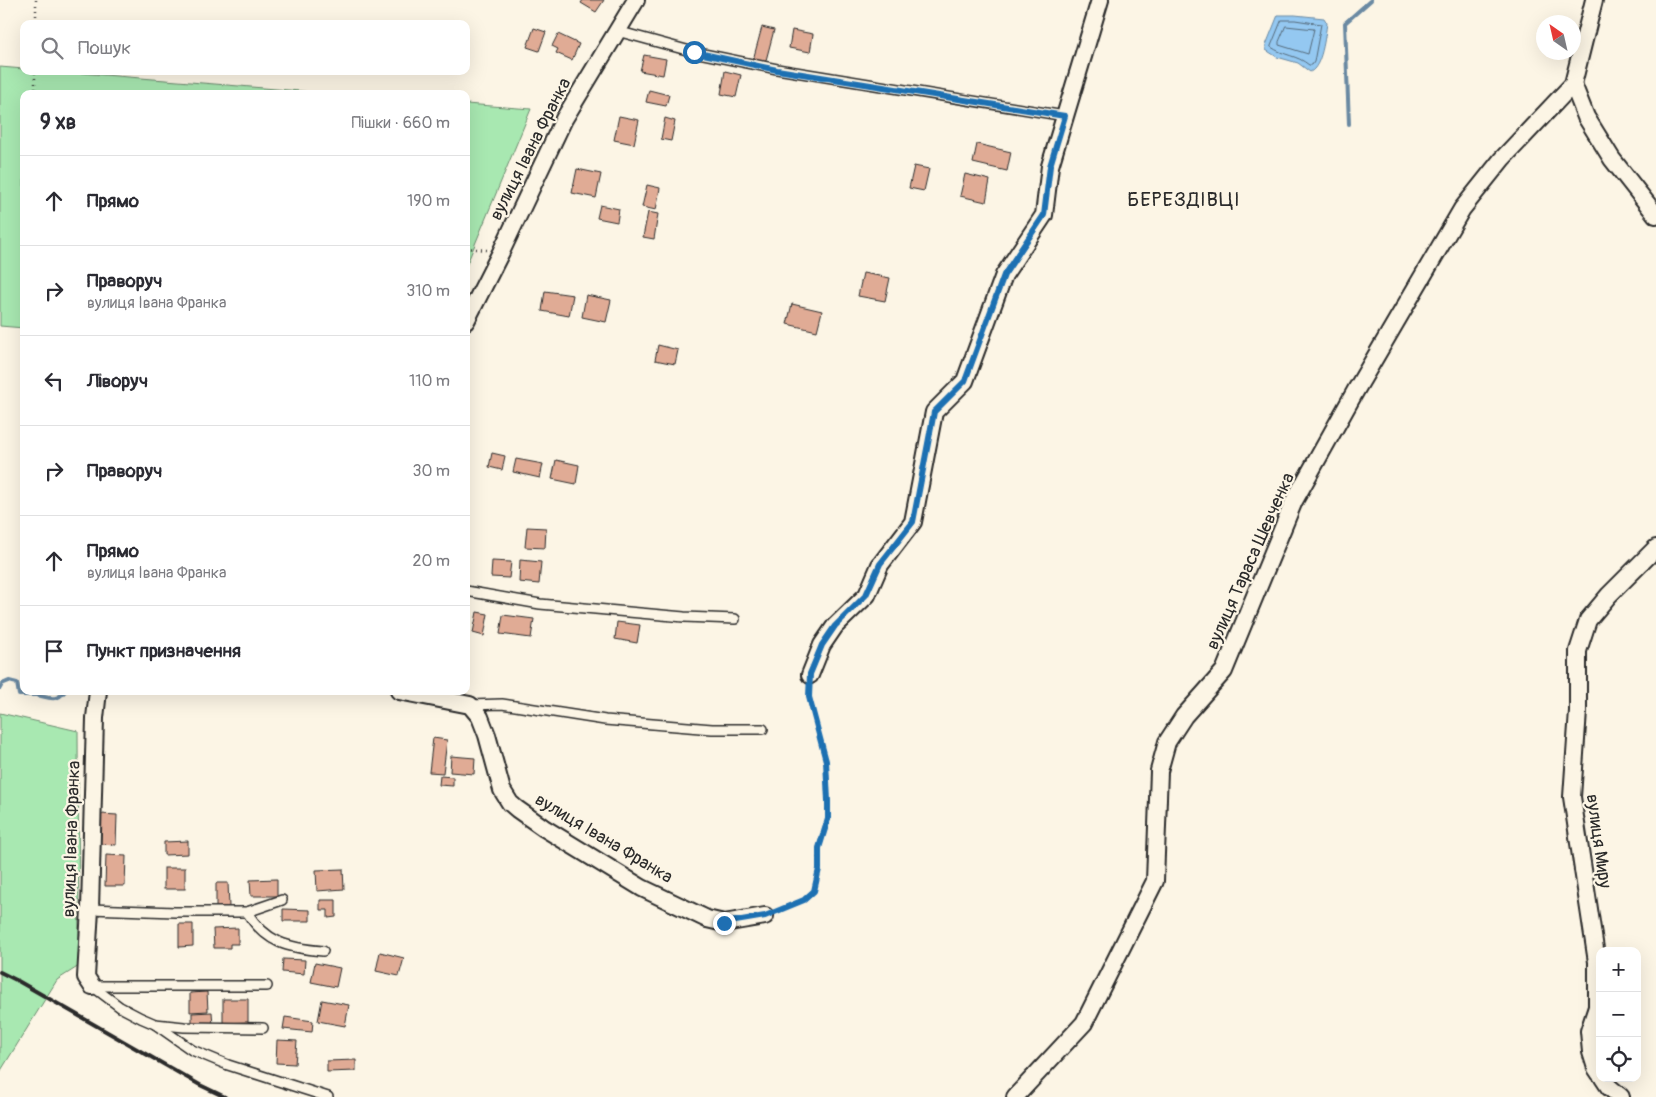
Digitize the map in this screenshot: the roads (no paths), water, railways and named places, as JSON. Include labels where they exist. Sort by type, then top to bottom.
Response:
[{"type":"street","name":"вулиця Івана Франка","points":[[470,313],[564,119],[636,0]]},
{"type":"street","points":[[810,674],[822,645],[835,626],[866,595],[880,564],[913,522],[934,412],[965,381],[1004,275],[1044,215],[1050,166],[1100,0]]},
{"type":"street","name":"вулиця Тараса Шевченка","points":[[1015,1097],[1084,1023],[1155,881],[1159,771],[1167,742],[1184,716],[1224,671],[1294,501],[1356,390],[1462,209],[1502,159],[1573,84],[1594,0]]},
{"type":"street","points":[[1573,84],[1586,117],[1612,159],[1656,214]]},
{"type":"street","name":"вулиця Миру","points":[[1596,1068],[1591,1052],[1589,1031],[1597,1007],[1597,962],[1572,797],[1578,711],[1578,650],[1588,620],[1609,595],[1656,548]]},
{"type":"street","name":"вулиця Івана Франка","points":[[92,986],[86,977],[90,909],[94,718],[97,695]]},
{"type":"street","points":[[419,695],[470,705]]},
{"type":"street","name":"вулиця Івана Франка","points":[[470,705],[480,717],[487,734],[502,790],[510,802],[531,818],[642,888],[707,919],[724,923],[765,916]]},
{"type":"street","points":[[1606,1082],[1621,1097]]},
{"type":"lane","points":[[617,31],[694,52],[777,70],[1065,116]]},
{"type":"lane","points":[[470,592],[540,604],[684,617],[735,619]]},
{"type":"lane","points":[[470,705],[502,704],[604,720],[712,730],[763,729]]},
{"type":"lane","points":[[90,909],[246,912],[282,900]]},
{"type":"lane","points":[[246,912],[264,934],[277,942],[297,949],[322,951]]},
{"type":"lane","points":[[92,986],[267,986]]},
{"type":"lane","points":[[92,986],[120,1007],[156,1024],[192,1050],[228,1065],[305,1088],[328,1097]]},
{"type":"lane","points":[[156,1024],[184,1027],[263,1028]]},
{"type":"water","points":[[1278,15],[1324,18],[1327,23],[1320,58],[1314,69],[1310,72],[1298,63],[1277,57],[1266,50],[1266,45]]},
{"type":"waterway","points":[[1349,124],[1345,23],[1371,0]]},
{"type":"waterway","points":[[0,688],[2,684],[9,681],[17,683],[20,695]]},
{"type":"waterway","points":[[20,695],[36,695]]},
{"type":"waterway","points":[[36,695],[52,698],[62,695]]},
{"type":"railway","points":[[0,972],[200,1085],[225,1097]]},
{"type":"district","name":"БЕРЕЗДІВЦІ","points":[[1184,199]]}]
